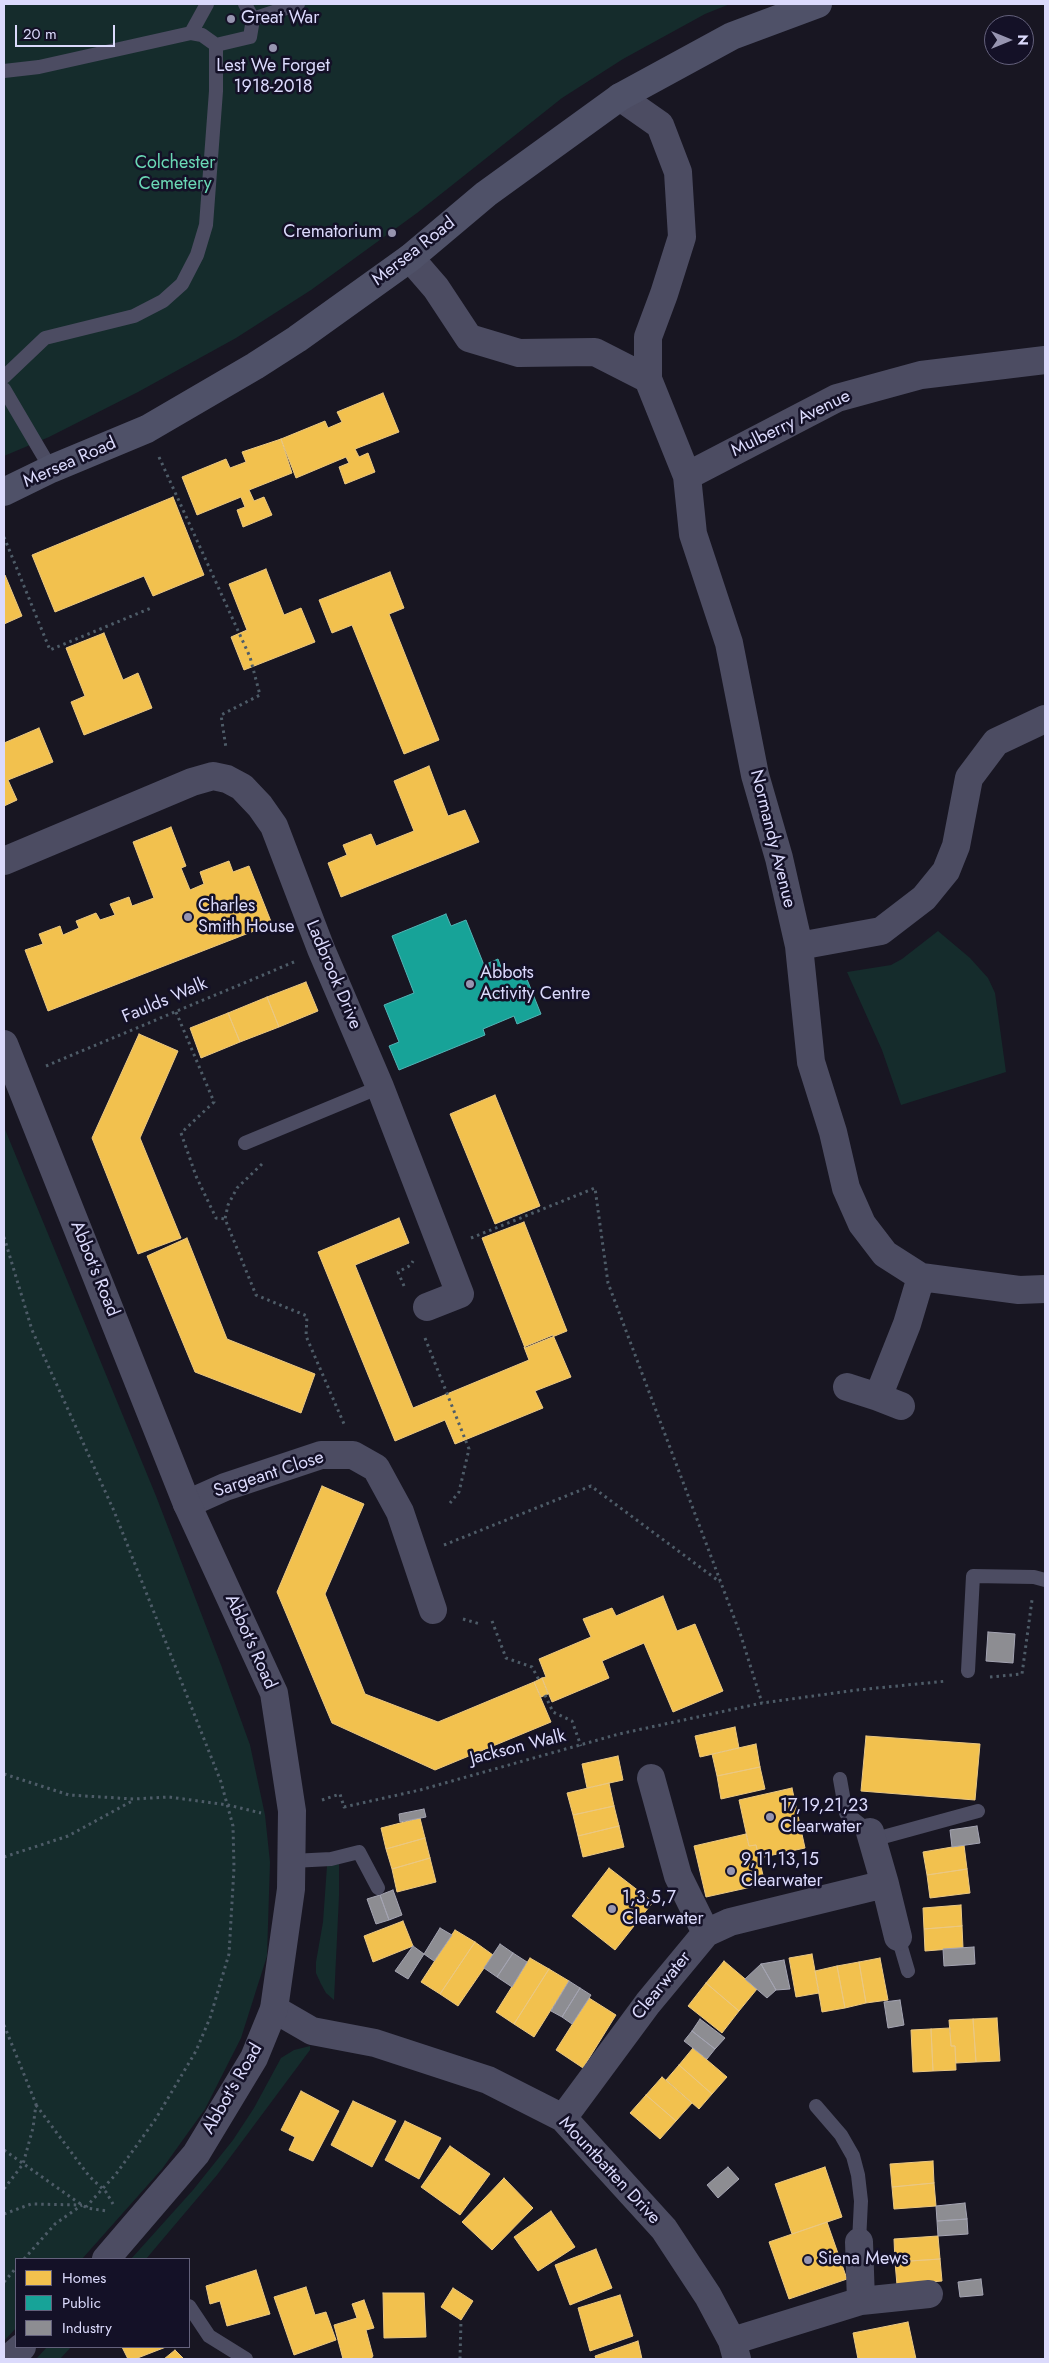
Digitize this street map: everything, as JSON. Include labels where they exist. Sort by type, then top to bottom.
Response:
[{"type":"main road","name":"Mersea Road","points":[[4,492],[51,469],[147,429],[297,339],[410,258],[486,194],[620,97],[732,36],[818,4]]},
{"type":"street","name":"Normandy Avenue","points":[[620,97],[660,125],[678,172],[682,237],[648,337],[648,379],[687,476],[693,534],[729,643],[755,775],[779,858],[799,946],[810,1062],[833,1132],[846,1188],[862,1224],[885,1254],[921,1277],[1019,1290],[1045,1289]]},
{"type":"street","points":[[410,258],[436,288],[468,338],[519,353],[595,352],[648,379]]},
{"type":"street","name":"Mulberry Avenue","points":[[687,476],[837,398],[921,375],[1045,360]]},
{"type":"street","points":[[799,946],[881,931],[924,898],[946,871],[956,846],[969,778],[996,742],[1045,719]]},
{"type":"street","points":[[4,861],[192,782],[213,776],[227,779]]},
{"type":"street","name":"Ladbrook Drive","points":[[227,779],[242,788],[260,806],[274,826],[321,949],[380,1086],[460,1294],[424,1319]]},
{"type":"street","name":"Abbot's Road","points":[[4,1044],[187,1504],[274,1693],[292,1811],[290,1890],[274,2009],[254,2058],[196,2154],[127,2222],[107,2258]]},
{"type":"street","points":[[847,1387],[889,1402],[907,1324],[921,1277]]},
{"type":"street","name":"Sargeant Close","points":[[187,1504],[225,1488],[321,1455],[353,1455],[376,1468],[400,1512],[433,1610]]},
{"type":"street","points":[[651,1778],[678,1876],[706,1933]]},
{"type":"street","points":[[871,1836],[898,1937]]},
{"type":"street","name":"Clearwater","points":[[563,2118],[648,2003],[706,1933],[730,1922],[885,1884]]},
{"type":"street","name":"Mountbatten Drive","points":[[274,2009],[312,2031],[375,2043],[488,2080],[563,2118],[664,2229],[708,2296],[735,2350]]},
{"type":"street","points":[[858,2242],[861,2301]]},
{"type":"street","points":[[735,2350],[861,2301],[929,2294]]},
{"type":"street","points":[[8,2359],[21,2348]]},
{"type":"lane","points":[[191,33],[207,4]]},
{"type":"lane","points":[[4,72],[40,67],[191,33],[202,35],[216,45],[250,37],[253,19],[245,4]]},
{"type":"lane","points":[[253,19],[298,4]]},
{"type":"lane","points":[[4,377],[45,338],[134,316],[163,301],[182,284],[197,255],[206,224],[216,91],[216,45]]},
{"type":"lane","points":[[4,389],[51,469]]},
{"type":"lane","points":[[245,1143],[380,1086]]},
{"type":"lane","points":[[968,1670],[973,1576],[1040,1578]]},
{"type":"lane","points":[[840,1779],[846,1813],[871,1836],[978,1811]]},
{"type":"lane","points":[[292,1861],[331,1859],[359,1852],[378,1888]]},
{"type":"lane","points":[[898,1937],[908,1971]]},
{"type":"lane","points":[[816,2106],[841,2135],[853,2156],[858,2175],[861,2201],[858,2242]]},
{"type":"lane","points":[[190,2308],[209,2336],[246,2359]]},
{"type":"path","points":[[147,429],[250,656],[260,695],[221,715],[226,743],[227,779]]},
{"type":"path","points":[[4,537],[50,650],[151,608]]},
{"type":"path","name":"Faulds Walk","points":[[19,1079],[321,949]]},
{"type":"path","points":[[176,1012],[214,1102],[181,1133],[196,1176],[216,1218],[225,1219]]},
{"type":"path","points":[[271,1132],[272,1148],[266,1159],[237,1188],[228,1205],[225,1219],[256,1296],[307,1316],[306,1336],[345,1427]]},
{"type":"path","points":[[442,1250],[595,1188],[608,1283],[741,1636],[762,1703]]},
{"type":"path","points":[[4,1236],[32,1330],[114,1511],[228,1805],[232,1826],[234,1868],[229,1954],[225,1974],[196,2051],[133,2153],[102,2189],[84,2206],[55,2224],[25,2258]]},
{"type":"path","points":[[405,1289],[398,1272],[411,1265],[415,1258]]},
{"type":"path","points":[[424,1319],[468,1449],[459,1492],[450,1503]]},
{"type":"path","points":[[414,1556],[591,1486],[720,1582]]},
{"type":"path","points":[[986,1678],[1022,1674],[1040,1578]]},
{"type":"path","points":[[492,1621],[506,1658],[532,1667],[539,1680]]},
{"type":"path","name":"Jackson Walk","points":[[292,1811],[340,1794],[344,1807],[420,1790],[470,1774],[581,1746],[619,1734],[762,1703],[857,1690],[948,1681]]},
{"type":"path","points":[[545,1695],[553,1712],[572,1721],[581,1746]]},
{"type":"path","points":[[4,1774],[69,1795],[134,1799],[169,1797],[228,1805],[265,1814],[292,1811]]},
{"type":"path","points":[[4,1857],[68,1836],[134,1799]]},
{"type":"path","points":[[4,2025],[36,2104],[89,2176],[102,2189],[127,2222]]},
{"type":"path","points":[[4,2189],[23,2164],[33,2128],[36,2104]]},
{"type":"path","points":[[4,2150],[84,2206],[127,2222]]},
{"type":"path","points":[[4,2214],[30,2204],[84,2206]]},
{"type":"path","points":[[4,2282],[15,2269]]},
{"type":"path","points":[[460,2359],[461,2320]]},
{"type":"green space","name":"Colchester Cemetery","points":[[4,4],[730,4],[705,14],[623,59],[562,98],[417,213],[311,290],[236,338],[138,392],[49,437],[4,456]]},
{"type":"green space","points":[[938,931],[970,958],[988,978],[995,993],[1006,1072],[901,1105],[882,1050],[847,972],[891,965],[902,959]]},
{"type":"green space","points":[[4,1127],[156,1496],[250,1745],[265,1815],[270,1862],[267,1956],[241,2038],[205,2109],[162,2169],[83,2258],[15,2258],[15,2329],[4,2341]]},
{"type":"green space","points":[[339,1864],[334,2000],[326,1993],[321,1984],[316,1973],[316,1962],[323,1922],[327,1866]]},
{"type":"green space","points":[[310,2046],[310,2050],[217,2175],[147,2258],[132,2258],[193,2190],[233,2140],[254,2108],[281,2058],[294,2050]]},
{"type":"green space","points":[[46,2348],[70,2348],[60,2359],[36,2359]]},
{"type":"building: Homes","points":[[383,393],[399,432],[355,449],[359,457],[368,453],[375,472],[345,484],[339,467],[349,463],[346,457],[296,478],[281,439],[325,421],[328,428],[342,422],[337,412]]},
{"type":"building: Homes","points":[[281,439],[292,473],[249,490],[254,501],[264,497],[272,515],[243,527],[237,510],[245,507],[241,497],[197,515],[182,477],[226,459],[230,468],[246,462],[242,452]]},
{"type":"building: Homes","points":[[173,497],[204,575],[153,596],[144,576],[55,612],[32,555]]},
{"type":"building: Homes","points":[[266,569],[284,615],[301,608],[315,642],[244,670],[231,637],[247,630],[229,584]]},
{"type":"building: Homes","points":[[390,572],[404,608],[389,614],[439,740],[404,754],[352,625],[332,633],[319,600]]},
{"type":"building: Homes","points":[[4,575],[22,616],[4,624]]},
{"type":"building: Homes","points":[[104,633],[123,680],[138,673],[152,708],[84,735],[71,702],[85,696],[66,648]]},
{"type":"building: Homes","points":[[39,728],[53,762],[8,780],[17,800],[4,806],[4,743]]},
{"type":"building: Homes","points":[[429,766],[448,816],[465,810],[479,842],[341,897],[328,863],[347,855],[343,845],[371,834],[376,846],[414,831],[394,781]]},
{"type":"building: Homes","name":"Charles Smith House","points":[[171,827],[186,866],[181,868],[190,890],[204,884],[200,872],[229,861],[233,872],[249,866],[272,924],[48,1011],[25,950],[43,944],[39,934],[60,926],[63,935],[79,928],[76,921],[96,913],[100,920],[115,915],[110,904],[129,897],[132,906],[154,898],[133,842]]},
{"type":"building: Homes","points":[[306,982],[318,1011],[279,1027],[267,997]]},
{"type":"building: Homes","points":[[267,997],[279,1027],[240,1042],[228,1013]]},
{"type":"building: Homes","points":[[228,1013],[240,1042],[201,1058],[190,1028]]},
{"type":"building: Homes","points":[[139,1034],[178,1051],[140,1138],[181,1238],[138,1254],[92,1138]]},
{"type":"building: Homes","points":[[495,1095],[540,1206],[495,1224],[450,1114]]},
{"type":"building: Homes","points":[[399,1218],[409,1243],[355,1265],[413,1408],[529,1360],[524,1347],[553,1335],[571,1377],[535,1391],[543,1408],[455,1444],[445,1420],[395,1441],[318,1252]]},
{"type":"building: Homes","points":[[524,1222],[567,1331],[525,1348],[482,1238]]},
{"type":"building: Homes","points":[[187,1238],[227,1339],[315,1374],[301,1413],[195,1372],[147,1256]]},
{"type":"building: Homes","points":[[322,1486],[364,1504],[325,1594],[365,1694],[438,1722],[534,1682],[551,1722],[435,1770],[332,1723],[277,1592]]},
{"type":"building: Homes","points":[[663,1596],[677,1631],[695,1624],[723,1691],[673,1712],[644,1643],[602,1661],[609,1678],[552,1702],[542,1678],[546,1677],[539,1659],[591,1637],[583,1619],[612,1608],[616,1616]]},
{"type":"building: Homes","points":[[542,1678],[548,1694],[541,1697],[534,1682]]},
{"type":"building: Homes","points":[[735,1727],[739,1748],[700,1757],[695,1736]]},
{"type":"building: Homes","points":[[866,1736],[980,1744],[975,1800],[861,1791]]},
{"type":"building: Homes","points":[[756,1744],[760,1767],[717,1776],[712,1754]]},
{"type":"building: Homes","points":[[618,1756],[623,1780],[587,1788],[582,1764]]},
{"type":"building: Homes","points":[[760,1767],[765,1789],[721,1799],[717,1776]]},
{"type":"building: Homes","points":[[609,1783],[614,1806],[573,1815],[567,1793]]},
{"type":"building: Homes","name":"17,19,21,23 Clearwater","points":[[792,1788],[805,1848],[759,1858],[756,1845],[749,1846],[739,1800]]},
{"type":"building: Homes","points":[[614,1806],[619,1826],[578,1836],[573,1815]]},
{"type":"building: Homes","points":[[420,1818],[425,1838],[386,1849],[381,1828]]},
{"type":"building: Homes","points":[[619,1826],[624,1847],[583,1857],[578,1836]]},
{"type":"building: Homes","name":"9,11,13,15 Clearwater","points":[[746,1834],[749,1846],[756,1845],[765,1884],[706,1897],[694,1846]]},
{"type":"building: Homes","points":[[425,1838],[430,1858],[392,1869],[386,1849]]},
{"type":"building: Homes","points":[[964,1845],[967,1869],[927,1875],[923,1852]]},
{"type":"building: Homes","points":[[430,1858],[436,1882],[397,1892],[392,1869]]},
{"type":"building: Homes","name":"1,3,5,7 Clearwater","points":[[609,1868],[653,1902],[615,1950],[572,1916]]},
{"type":"building: Homes","points":[[967,1869],[970,1893],[930,1898],[927,1875]]},
{"type":"building: Homes","points":[[961,1905],[962,1926],[924,1929],[923,1908]]},
{"type":"building: Homes","points":[[403,1921],[413,1946],[373,1962],[364,1936]]},
{"type":"building: Homes","points":[[962,1926],[963,1948],[925,1951],[924,1929]]},
{"type":"building: Homes","points":[[455,1930],[475,1942],[440,1994],[421,1982]]},
{"type":"building: Homes","points":[[475,1942],[493,1955],[458,2006],[440,1994]]},
{"type":"building: Homes","points":[[812,1954],[819,1993],[796,1997],[789,1958]]},
{"type":"building: Homes","points":[[530,1958],[549,1969],[514,2024],[496,2012]]},
{"type":"building: Homes","points":[[880,1958],[888,2000],[866,2003],[859,1962]]},
{"type":"building: Homes","points":[[724,1961],[757,1989],[739,2011],[706,1983]]},
{"type":"building: Homes","points":[[859,1962],[866,2003],[845,2008],[837,1966]]},
{"type":"building: Homes","points":[[837,1966],[845,2008],[822,2012],[815,1971]]},
{"type":"building: Homes","points":[[549,1969],[569,1981],[534,2037],[514,2024]]},
{"type":"building: Homes","points":[[706,1983],[739,2011],[722,2033],[688,2006]]},
{"type":"building: Homes","points":[[589,1998],[616,2015],[583,2068],[556,2050]]},
{"type":"building: Homes","points":[[997,2018],[1000,2061],[976,2062],[973,2019]]},
{"type":"building: Homes","points":[[973,2019],[976,2062],[956,2063],[955,2046],[951,2046],[949,2020]]},
{"type":"building: Homes","points":[[950,2028],[951,2046],[955,2046],[956,2070],[933,2071],[931,2029]]},
{"type":"building: Homes","points":[[931,2029],[933,2071],[913,2072],[911,2030]]},
{"type":"building: Homes","points":[[693,2048],[727,2077],[712,2094],[679,2065]]},
{"type":"building: Homes","points":[[679,2065],[712,2094],[699,2109],[666,2080]]},
{"type":"building: Homes","points":[[662,2077],[692,2103],[676,2121],[646,2095]]},
{"type":"building: Homes","points":[[301,2091],[339,2111],[313,2161],[289,2150],[295,2137],[281,2130]]},
{"type":"building: Homes","points":[[646,2095],[676,2121],[660,2139],[630,2113]]},
{"type":"building: Homes","points":[[353,2101],[396,2121],[372,2167],[331,2145]]},
{"type":"building: Homes","points":[[405,2121],[441,2138],[419,2179],[385,2160]]},
{"type":"building: Homes","points":[[450,2146],[490,2174],[460,2215],[421,2187]]},
{"type":"building: Homes","points":[[933,2161],[934,2183],[892,2187],[890,2164]]},
{"type":"building: Homes","points":[[825,2167],[842,2217],[792,2234],[775,2184]]},
{"type":"building: Homes","points":[[504,2178],[533,2208],[492,2250],[462,2222]]},
{"type":"building: Homes","points":[[934,2183],[936,2206],[894,2209],[892,2187]]},
{"type":"building: Homes","points":[[551,2211],[575,2247],[538,2271],[514,2237]]},
{"type":"building: Homes","name":"Siena Mews","points":[[827,2222],[847,2279],[789,2299],[769,2242]]},
{"type":"building: Homes","points":[[938,2236],[940,2259],[895,2262],[894,2239]]},
{"type":"building: Homes","points":[[596,2249],[612,2288],[570,2305],[555,2265]]},
{"type":"building: Homes","points":[[940,2259],[942,2281],[897,2285],[895,2262]]},
{"type":"building: Homes","points":[[256,2270],[270,2314],[227,2326],[220,2301],[210,2304],[206,2286]]},
{"type":"building: Homes","points":[[306,2287],[315,2315],[326,2312],[336,2340],[294,2355],[274,2297]]},
{"type":"building: Homes","points":[[453,2288],[473,2301],[461,2320],[441,2307]]},
{"type":"building: Homes","points":[[383,2293],[424,2293],[426,2337],[384,2338]]},
{"type":"building: Homes","points":[[620,2295],[633,2336],[590,2351],[578,2308]]},
{"type":"building: Homes","points":[[364,2300],[374,2328],[366,2330],[373,2356],[371,2359],[343,2359],[334,2325],[357,2318],[352,2304]]},
{"type":"building: Homes","points":[[908,2322],[916,2359],[858,2359],[853,2333]]},
{"type":"building: Homes","points":[[638,2341],[642,2359],[596,2359],[595,2356]]},
{"type":"building: Homes","points":[[122,2348],[163,2348],[135,2359],[128,2359]]},
{"type":"building: Homes","points":[[175,2350],[184,2359],[164,2359]]},
{"type":"building: Public","name":"Abbots Activity Centre","points":[[446,914],[451,926],[466,920],[484,965],[498,959],[504,975],[522,967],[541,1014],[517,1024],[514,1016],[483,1029],[485,1035],[399,1070],[389,1046],[399,1042],[384,1005],[414,993],[392,936]]},
{"type":"building: Industry","points":[[988,1632],[1015,1634],[1013,1663],[986,1661]]},
{"type":"building: Industry","points":[[424,1809],[426,1817],[400,1822],[399,1814]]},
{"type":"building: Industry","points":[[977,1826],[980,1843],[952,1847],[950,1830]]},
{"type":"building: Industry","points":[[393,1890],[402,1915],[389,1920],[380,1895]]},
{"type":"building: Industry","points":[[380,1895],[389,1920],[376,1924],[367,1899]]},
{"type":"building: Industry","points":[[440,1928],[452,1935],[434,1961],[424,1954]]},
{"type":"building: Industry","points":[[500,1944],[513,1953],[497,1977],[484,1968]]},
{"type":"building: Industry","points":[[413,1946],[424,1954],[408,1979],[395,1971]]},
{"type":"building: Industry","points":[[974,1947],[975,1964],[944,1966],[943,1949]]},
{"type":"building: Industry","points":[[513,1953],[527,1962],[512,1987],[497,1977]]},
{"type":"building: Industry","points":[[784,1960],[790,1989],[776,1990],[761,1964]]},
{"type":"building: Industry","points":[[761,1964],[776,1990],[767,1998],[745,1979]]},
{"type":"building: Industry","points":[[569,1981],[580,1988],[562,2017],[551,2011]]},
{"type":"building: Industry","points":[[580,1988],[591,1995],[572,2024],[562,2017]]},
{"type":"building: Industry","points":[[900,2000],[904,2025],[888,2028],[884,2002]]},
{"type":"building: Industry","points":[[700,2019],[725,2038],[715,2049],[692,2031]]},
{"type":"building: Industry","points":[[692,2031],[715,2049],[707,2059],[684,2041]]},
{"type":"building: Industry","points":[[728,2167],[739,2179],[718,2198],[707,2185]]},
{"type":"building: Industry","points":[[965,2203],[967,2219],[937,2221],[936,2206]]},
{"type":"building: Industry","points":[[967,2219],[968,2234],[938,2236],[937,2221]]},
{"type":"building: Industry","points":[[981,2279],[983,2295],[960,2297],[958,2282]]},
{"type":"place","name":"Great War","points":[[231,19]]},
{"type":"place","name":"Lest We Forget 1918-2018","points":[[273,48]]},
{"type":"place","name":"Crematorium","points":[[392,233]]},
{"type":"place","name":"Charles Smith House","points":[[188,917]]},
{"type":"place","name":"Abbots Activity Centre","points":[[470,984]]},
{"type":"place","name":"17,19,21,23 Clearwater","points":[[770,1817]]},
{"type":"place","name":"9,11,13,15 Clearwater","points":[[731,1871]]},
{"type":"place","name":"1,3,5,7 Clearwater","points":[[612,1909]]},
{"type":"place","name":"Siena Mews","points":[[808,2260]]}]
